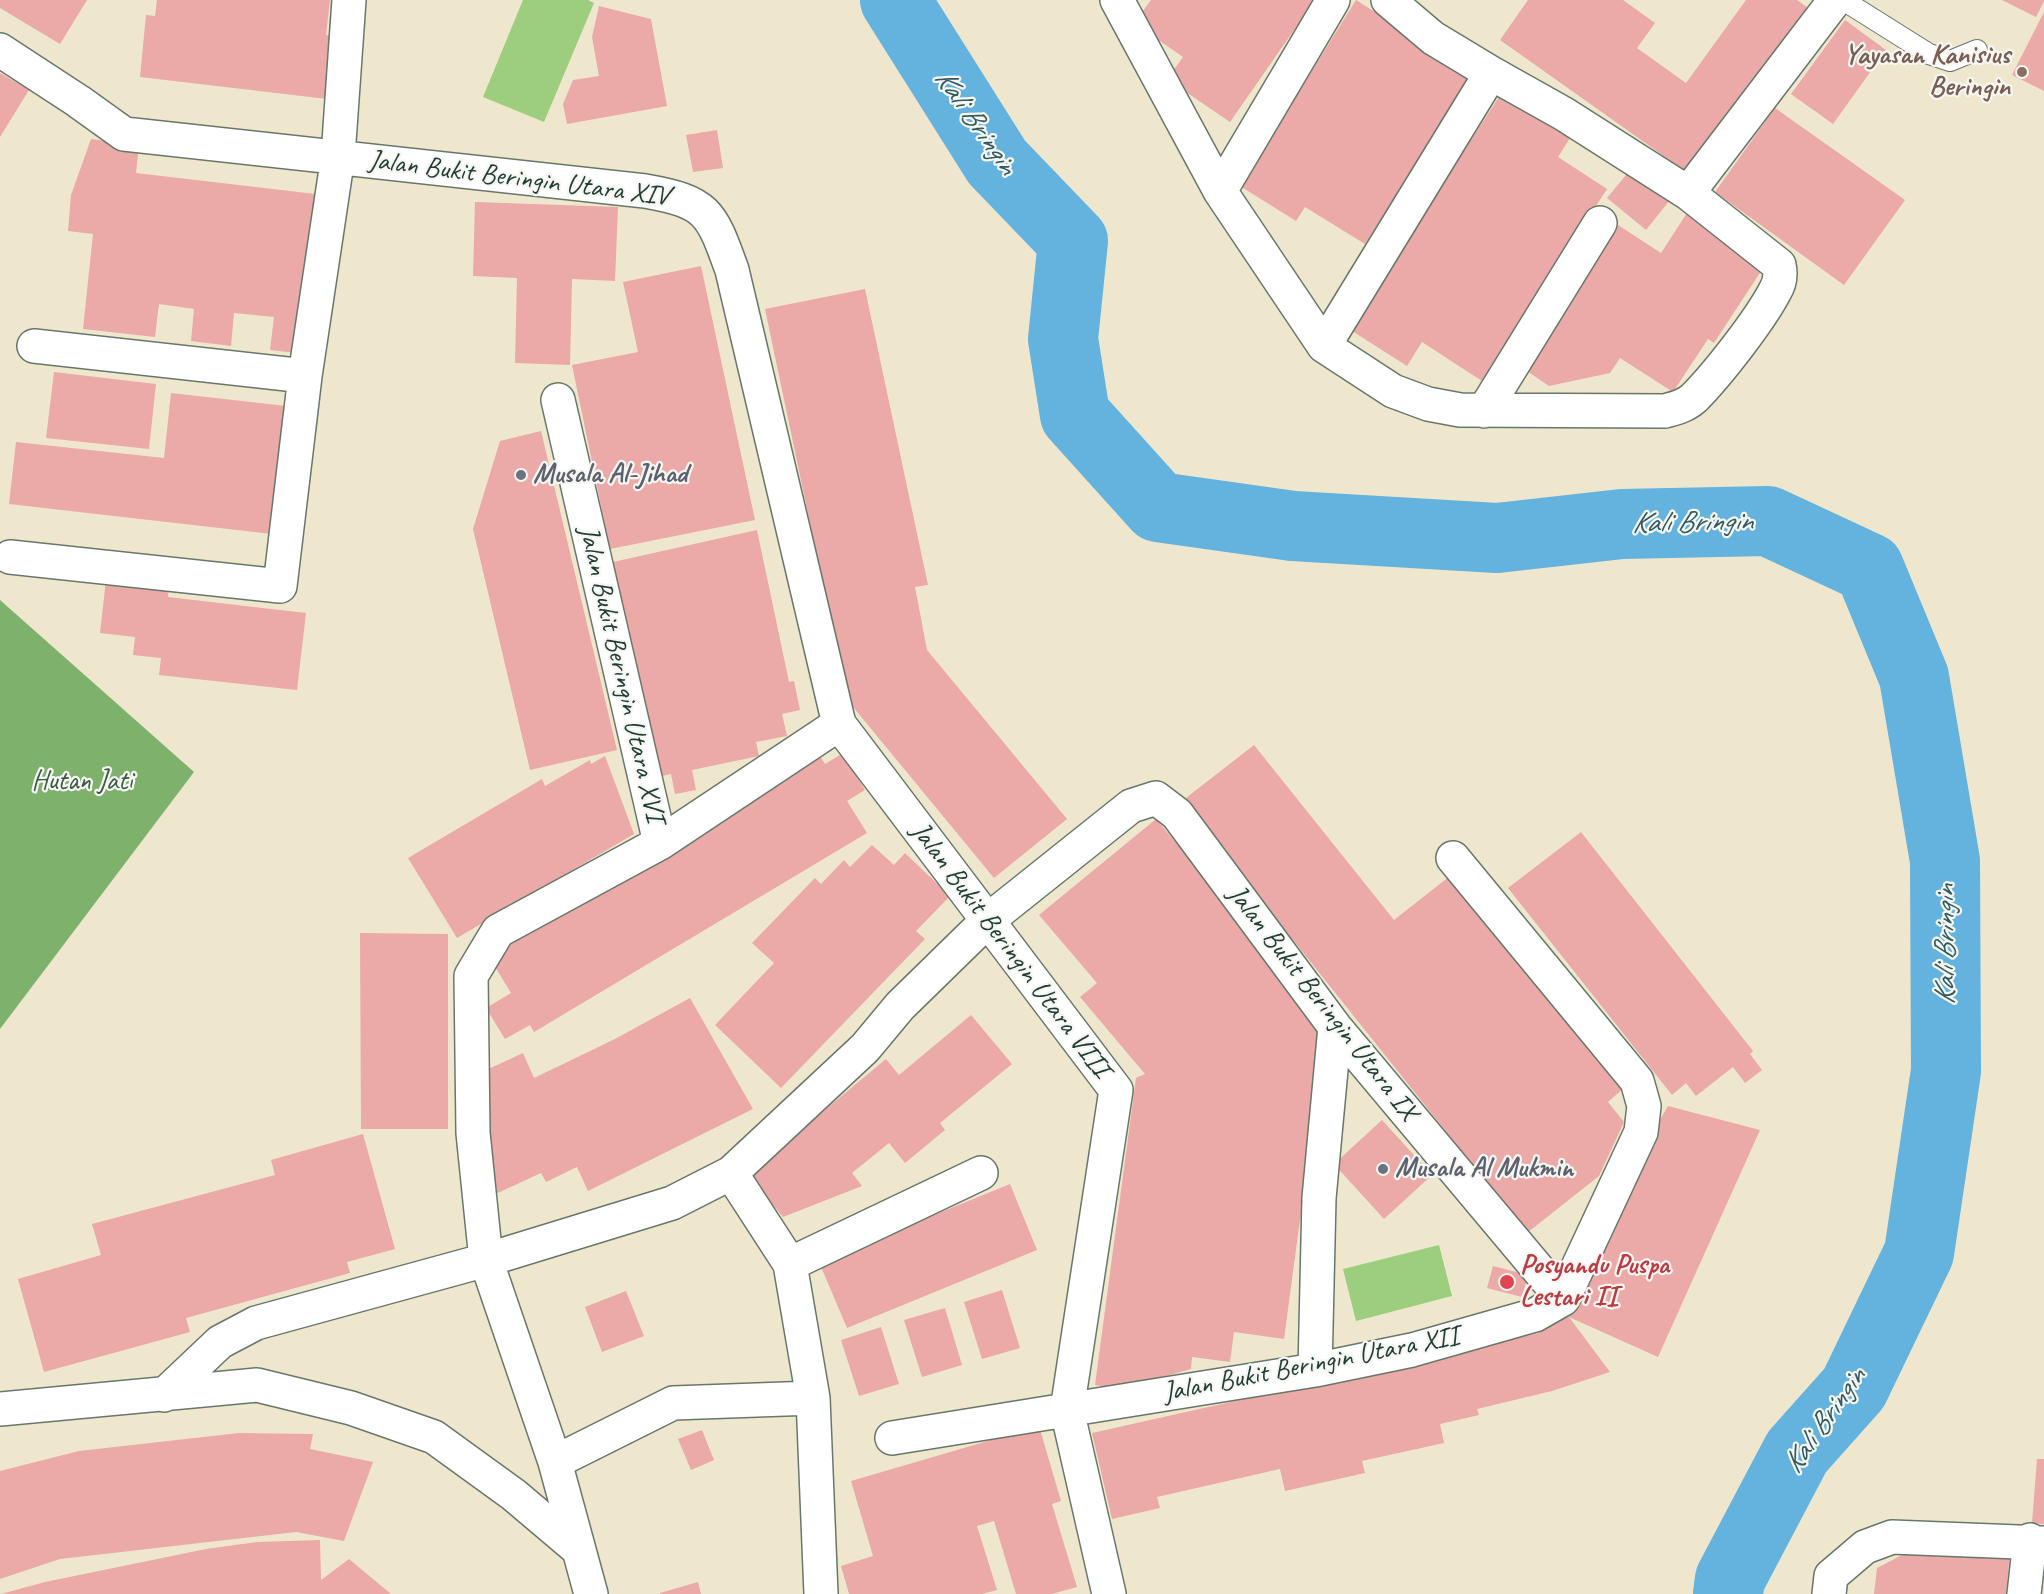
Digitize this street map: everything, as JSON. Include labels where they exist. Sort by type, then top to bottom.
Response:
[{"type":"street","points":[[10,557],[280,586],[305,376],[338,156],[349,0]]},
{"type":"street","points":[[1117,0],[1220,191],[1324,346],[1393,391],[1428,404],[1461,410],[1665,411],[1683,406],[1694,397],[1744,337],[1775,291],[1781,272],[1779,265],[1688,193],[1564,114],[1434,38],[1388,0]]},
{"type":"street","points":[[1220,191],[1333,0]]},
{"type":"street","points":[[1688,193],[1834,0]]},
{"type":"street","name":"Jalan Bukit Beringin Utara XIV","points":[[0,50],[78,100],[124,134],[645,191],[673,196],[702,207],[717,227],[732,270],[839,724]]},
{"type":"street","points":[[1324,346],[1491,73]]},
{"type":"street","points":[[1484,411],[1600,223]]},
{"type":"street","points":[[34,346],[305,376]]},
{"type":"street","name":"Jalan Bukit Beringin Utara XVI","points":[[558,400],[660,843]]},
{"type":"street","points":[[591,1594],[555,1462],[486,1260],[473,1133],[471,976],[498,931],[660,843],[839,724]]},
{"type":"street","name":"Jalan Bukit Beringin Utara VIII","points":[[839,724],[1116,1090],[1067,1410]]},
{"type":"street","name":"Jalan Bukit Beringin Utara IX","points":[[987,921],[1131,806],[1156,798],[1177,814],[1335,1028],[1563,1299]]},
{"type":"street","points":[[1453,858],[1637,1081],[1644,1106],[1641,1132],[1563,1299]]},
{"type":"street","points":[[164,1395],[220,1342],[256,1323],[486,1260],[672,1203],[730,1173],[865,1048],[900,1006],[987,921]]},
{"type":"street","points":[[1315,1370],[1319,1198],[1335,1028]]},
{"type":"street","points":[[730,1173],[790,1264],[813,1398],[821,1594]]},
{"type":"street","points":[[790,1264],[981,1173]]},
{"type":"street","name":"Jalan Bukit Beringin Utara XII","points":[[892,1438],[1315,1370],[1424,1347],[1535,1315],[1563,1299]]},
{"type":"street","points":[[0,1409],[257,1385],[351,1408],[434,1437],[514,1495],[579,1550]]},
{"type":"street","points":[[555,1462],[673,1403],[813,1398]]},
{"type":"street","points":[[1067,1410],[1108,1594]]},
{"type":"street","points":[[1829,1594],[1831,1576],[1865,1547],[1892,1537],[2037,1542],[2024,1594]]},
{"type":"lane","points":[[1843,0],[1929,54],[1950,61],[1977,50]]},
{"type":"green space","points":[[523,0],[588,0],[594,3],[544,122],[483,97]]},
{"type":"green space","name":"Hutan Jati","points":[[0,600],[194,772],[0,1029]]},
{"type":"green space","points":[[1439,1245],[1452,1296],[1356,1321],[1343,1269]]},
{"type":"building","points":[[0,0],[87,0],[60,44],[0,8]]},
{"type":"building","points":[[157,0],[330,0],[326,35],[334,36],[327,99],[140,77],[146,15],[155,16]]},
{"type":"building","points":[[1151,0],[1315,0],[1230,122],[1167,79],[1183,57],[1134,23]]},
{"type":"building","points":[[1356,0],[1473,74],[1365,244],[1305,207],[1296,221],[1240,186]]},
{"type":"building","points":[[1528,0],[1623,0],[1655,23],[1637,48],[1686,83],[1746,0],[1797,0],[1811,10],[1692,176],[1500,40]]},
{"type":"building","points":[[2002,0],[2044,0],[2044,1],[2036,17]]},
{"type":"building","points":[[599,6],[651,19],[667,106],[567,124],[563,104],[573,80],[599,76],[592,37]]},
{"type":"building","points":[[2044,12],[2044,91],[2012,75]]},
{"type":"building","points":[[1845,20],[1886,50],[1833,124],[1791,94]]},
{"type":"building","points":[[0,73],[29,90],[0,137]]},
{"type":"building","points":[[1506,86],[1575,130],[1558,157],[1607,189],[1482,381],[1422,342],[1407,366],[1349,329]]},
{"type":"building","points":[[1775,108],[1905,200],[1844,285],[1715,192]]},
{"type":"building","points":[[717,130],[723,168],[693,172],[686,135]]},
{"type":"building","points":[[91,139],[139,145],[136,173],[324,195],[306,354],[270,350],[274,317],[234,313],[231,346],[191,341],[194,309],[159,304],[155,337],[83,329],[93,234],[68,231],[71,195]]},
{"type":"building","points":[[1631,169],[1670,200],[1646,230],[1607,198]]},
{"type":"building","points":[[475,202],[618,207],[615,281],[572,279],[570,365],[515,363],[517,278],[473,276]]},
{"type":"building","points":[[1687,213],[1765,265],[1714,343],[1708,339],[1673,392],[1620,358],[1610,373],[1549,386],[1524,369],[1618,225],[1661,253]]},
{"type":"building","points":[[701,266],[755,520],[610,549],[572,365],[638,352],[623,282]]},
{"type":"building","points":[[865,289],[928,585],[915,587],[927,650],[1067,819],[994,878],[849,702],[836,647],[765,309]]},
{"type":"building","points":[[54,372],[156,384],[149,449],[46,438]]},
{"type":"building","points":[[171,393],[286,406],[272,534],[9,504],[16,442],[164,458]]},
{"type":"building","points":[[541,431],[617,750],[530,770],[473,529],[500,441]]},
{"type":"building","points":[[757,530],[789,682],[794,681],[800,710],[782,714],[787,736],[756,742],[759,756],[692,770],[696,790],[675,794],[671,774],[658,777],[613,562]]},
{"type":"building","points":[[106,580],[169,587],[168,597],[306,613],[297,690],[159,675],[161,658],[133,655],[135,637],[100,633]]},
{"type":"building","points":[[1254,745],[1394,920],[1455,872],[1626,1086],[1608,1102],[1624,1122],[1599,1176],[1527,1233],[1182,801]]},
{"type":"building","points":[[843,753],[865,790],[847,801],[867,833],[534,1032],[530,1025],[505,1039],[486,1008],[511,993],[488,955],[820,756],[825,764]]},
{"type":"building","points":[[605,756],[634,834],[457,938],[408,858],[542,779],[545,786],[590,760],[591,764]]},
{"type":"building","points":[[1156,819],[1265,948],[1258,953],[1319,1026],[1307,1168],[1284,1339],[1234,1332],[1230,1362],[1192,1357],[1191,1369],[1121,1389],[1095,1385],[1136,1078],[1145,1074],[1080,997],[1097,983],[1039,915]]},
{"type":"building","points":[[1581,832],[1753,1051],[1750,1054],[1762,1070],[1745,1083],[1733,1067],[1696,1096],[1686,1083],[1672,1095],[1508,888]]},
{"type":"building","points":[[872,845],[894,865],[905,853],[950,896],[916,931],[925,939],[781,1088],[715,1025],[774,963],[752,943],[815,878],[821,884],[844,860],[850,867]]},
{"type":"building","points":[[360,933],[448,934],[448,1129],[361,1129]]},
{"type":"building","points":[[690,998],[753,1109],[588,1191],[577,1167],[546,1182],[541,1173],[489,1197],[480,1073],[523,1053],[534,1078],[615,1039]]},
{"type":"building","points":[[971,1015],[1012,1064],[940,1123],[945,1130],[905,1163],[889,1143],[852,1173],[862,1186],[783,1217],[741,1166],[803,1115],[809,1123],[886,1059],[899,1075]]},
{"type":"building","points":[[1668,1106],[1760,1130],[1658,1357],[1569,1317],[1653,1132]]},
{"type":"building","name":"Musala Al Mukmin","points":[[1382,1120],[1432,1175],[1384,1219],[1334,1164]]},
{"type":"building","points":[[363,1134],[395,1249],[347,1262],[350,1273],[186,1318],[190,1332],[44,1372],[18,1279],[101,1255],[92,1224],[275,1175],[271,1160]]},
{"type":"building","points":[[1010,1184],[1037,1250],[847,1328],[819,1262]]},
{"type":"building","name":"Posyandu Puspa Lestari II","points":[[1493,1266],[1528,1275],[1522,1297],[1487,1288]]},
{"type":"building","points":[[1002,1290],[1020,1348],[982,1359],[964,1302]]},
{"type":"building","points":[[626,1291],[644,1336],[602,1352],[585,1307]]},
{"type":"building","points":[[945,1308],[962,1365],[922,1377],[904,1320]]},
{"type":"building","points":[[1569,1317],[1610,1372],[1552,1391],[1477,1409],[1479,1415],[1440,1424],[1444,1443],[1362,1461],[1365,1473],[1285,1491],[1280,1469],[1157,1497],[1160,1508],[1112,1519],[1092,1433],[1539,1333],[1536,1322]]},
{"type":"building","points":[[881,1327],[899,1384],[859,1396],[841,1340]]},
{"type":"building","points":[[1039,1426],[1061,1501],[1052,1504],[1077,1587],[1052,1594],[1016,1594],[994,1521],[977,1526],[997,1590],[982,1594],[849,1594],[841,1566],[873,1556],[851,1481]]},
{"type":"building","points":[[702,1430],[714,1460],[691,1470],[678,1439]]},
{"type":"building","points":[[239,1433],[313,1434],[310,1449],[373,1462],[344,1541],[296,1532],[60,1559],[0,1579],[0,1471],[79,1451]]},
{"type":"building","points":[[2037,1459],[2044,1459],[2044,1524],[2032,1523]]},
{"type":"building","points":[[320,1540],[321,1580],[349,1559],[391,1594],[1,1594],[45,1582],[206,1549],[257,1542]]},
{"type":"building","points":[[1925,1543],[2010,1552],[2006,1594],[1874,1594],[1877,1568]]},
{"type":"building","points":[[698,1582],[701,1594],[660,1594],[660,1593]]},
{"type":"waterway","name":"Kali Bringin","points":[[895,0],[997,162],[1073,241],[1063,339],[1075,415],[1158,507],[1293,526],[1497,538],[1622,524],[1768,521],[1869,568],[1914,677],[1945,861],[1946,1071],[1919,1253],[1854,1388],[1797,1452],[1730,1579],[1728,1594]]},
{"type":"place","name":"Yayasan Kanisius Beringin","points":[[2022,72]]},
{"type":"place","name":"Musala Al-Jihad","points":[[521,475]]},
{"type":"place","name":"Musala Al Mukmin","points":[[1383,1169]]},
{"type":"place","name":"Posyandu Puspa Lestari II","points":[[1507,1282]]}]
